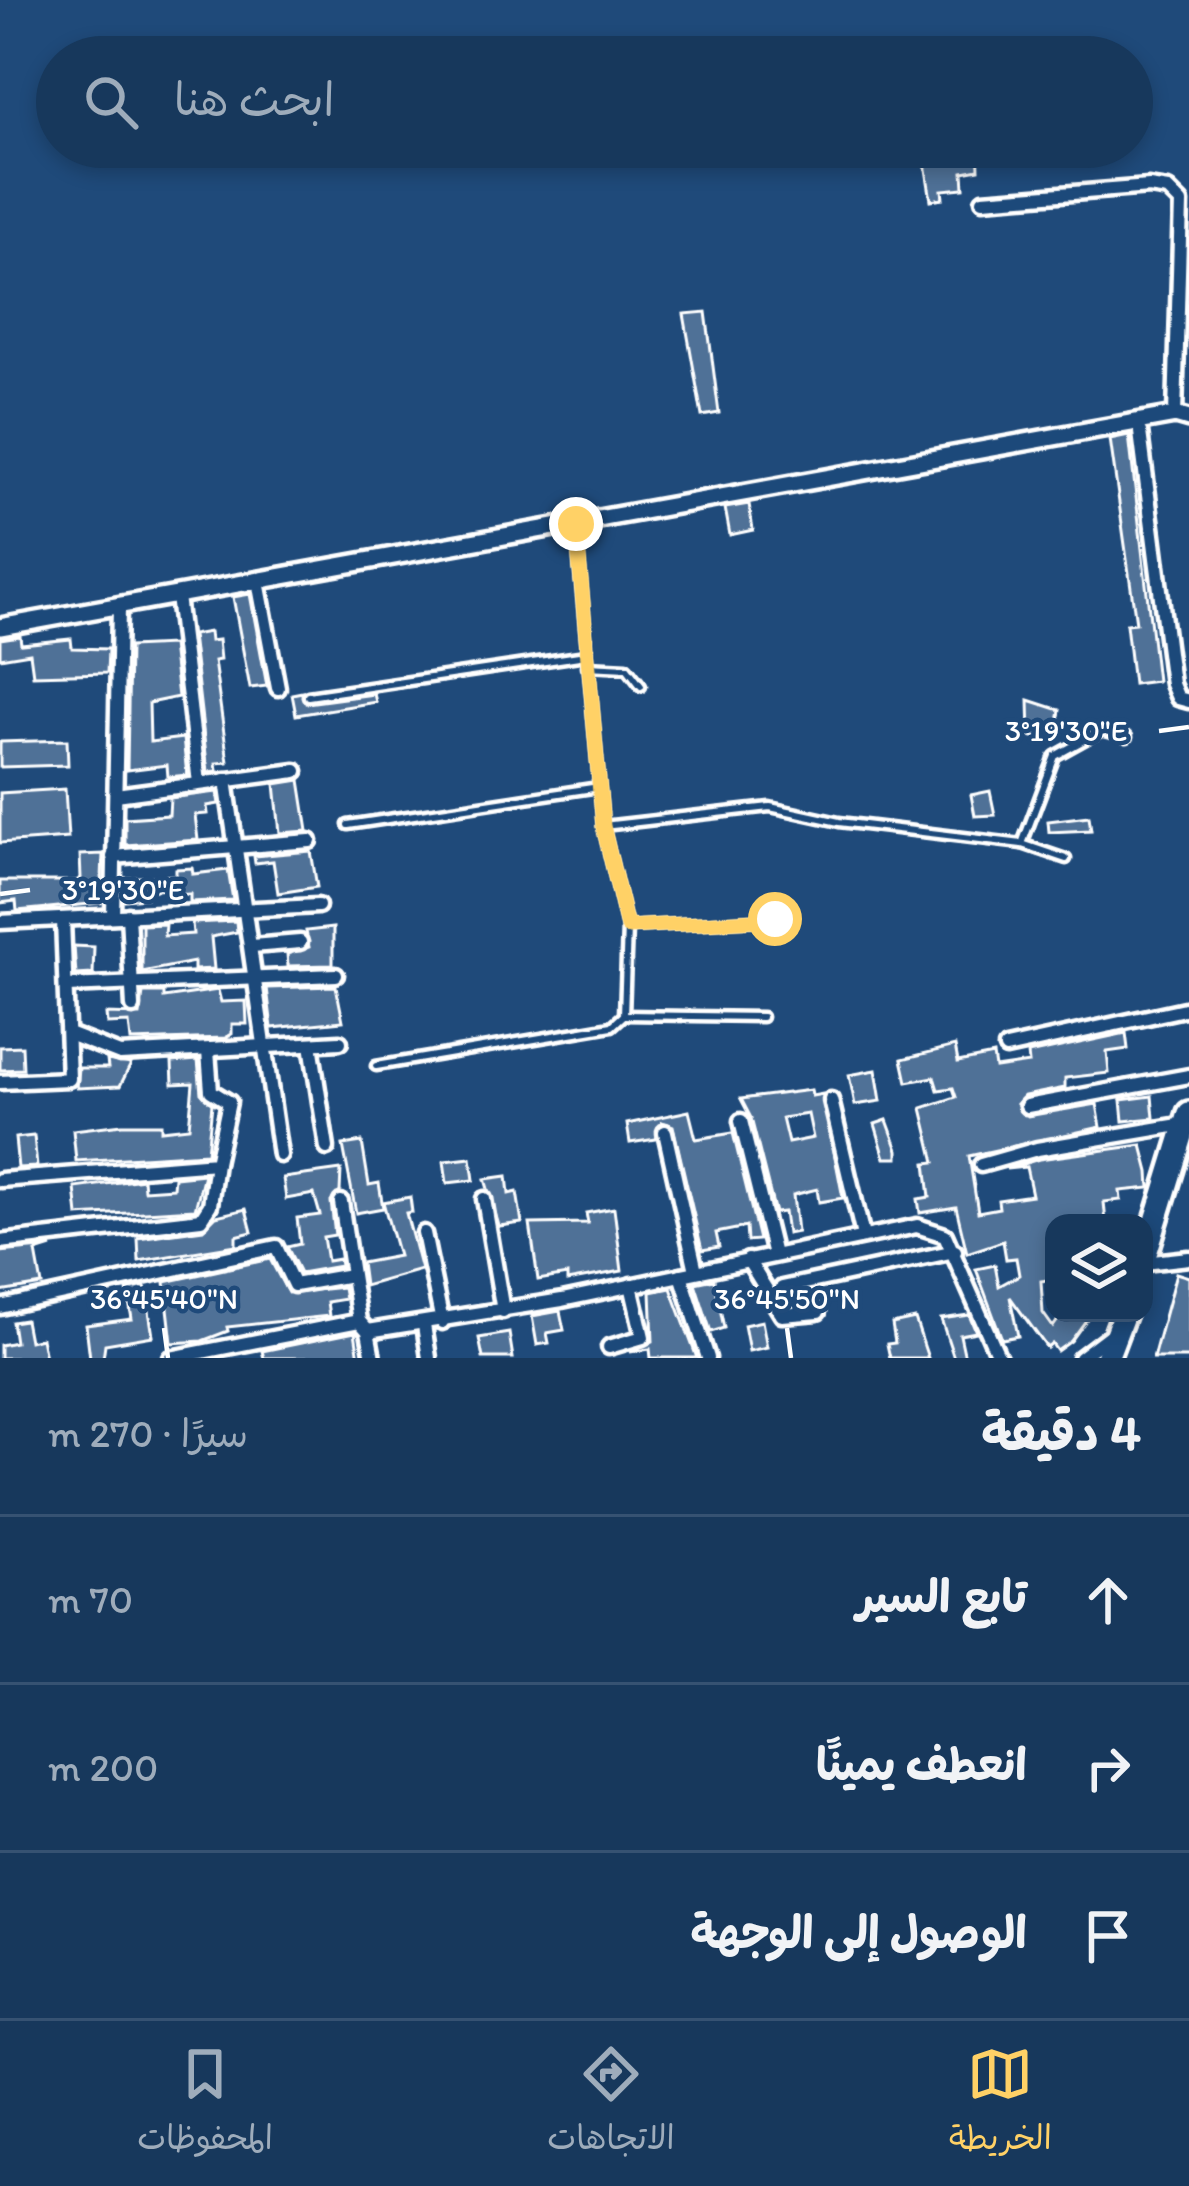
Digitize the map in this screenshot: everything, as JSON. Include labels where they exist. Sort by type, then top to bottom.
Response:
[{"type":"main road","points":[[1153,1236],[1183,1150],[1188,1120]]},
{"type":"main road","points":[[1107,1358],[1124,1322]]},
{"type":"main road","points":[[1122,1358],[1125,1322]]},
{"type":"street","points":[[0,628],[1182,417],[1181,202],[1168,190],[1149,187],[983,200]]},
{"type":"street","points":[[1140,433],[1172,684],[1178,698],[1189,700]]},
{"type":"street","points":[[258,581],[278,688]]},
{"type":"street","points":[[177,596],[199,783]]},
{"type":"street","points":[[119,607],[113,857],[133,1007]]},
{"type":"street","points":[[116,795],[296,770]]},
{"type":"street","points":[[226,780],[280,1155]]},
{"type":"street","points":[[113,857],[310,841]]},
{"type":"street","points":[[0,922],[317,906]]},
{"type":"street","points":[[0,1082],[69,1079],[63,920]]},
{"type":"street","points":[[252,946],[300,942]]},
{"type":"street","points":[[67,986],[336,975]]},
{"type":"street","points":[[1006,1048],[1189,1008]]},
{"type":"street","points":[[70,1035],[120,1054],[340,1042]]},
{"type":"street","points":[[311,1044],[327,1148]]},
{"type":"street","points":[[0,1242],[201,1219],[210,1205],[229,1102],[227,1096],[211,1091],[208,1051]]},
{"type":"street","points":[[1027,1106],[1189,1076]]},
{"type":"street","points":[[831,1100],[863,1236]]},
{"type":"street","points":[[981,1166],[1037,1149],[1188,1120]]},
{"type":"street","points":[[742,1121],[773,1255]]},
{"type":"street","points":[[665,1132],[696,1271]]},
{"type":"street","points":[[0,1180],[216,1163]]},
{"type":"street","points":[[484,1199],[503,1311]]},
{"type":"street","points":[[340,1202],[351,1275],[373,1358]]},
{"type":"street","points":[[171,1358],[363,1326],[442,1322],[863,1236],[933,1227],[955,1251],[999,1358]]},
{"type":"street","points":[[424,1233],[442,1322]]},
{"type":"street","points":[[0,1307],[276,1247],[294,1285],[351,1275]]},
{"type":"street","points":[[782,1288],[955,1251]]},
{"type":"street","points":[[1153,1261],[1189,1258]]},
{"type":"street","points":[[748,1260],[782,1315],[818,1312]]},
{"type":"street","points":[[680,1275],[707,1358]]},
{"type":"street","points":[[609,1347],[643,1337],[631,1285]]},
{"type":"street","points":[[1080,1358],[1122,1322]]},
{"type":"street","points":[[424,1325],[429,1358]]},
{"type":"lane","points":[[576,524],[603,826],[627,927],[624,1015]]},
{"type":"lane","points":[[308,696],[586,655]]},
{"type":"lane","points":[[587,666],[627,668],[641,686]]},
{"type":"lane","points":[[1022,844],[1055,756],[1102,730],[1126,737]]},
{"type":"lane","points":[[348,825],[599,787]]},
{"type":"lane","points":[[603,826],[770,807],[839,821],[1022,844],[1066,860]]},
{"type":"lane","points":[[627,927],[775,919]]},
{"type":"lane","points":[[376,1066],[612,1026],[624,1015],[762,1017]]},
{"type":"building","points":[[926,168],[979,168],[963,172],[964,188],[942,190],[943,198],[931,200]]},
{"type":"building","points":[[706,312],[719,413],[702,416],[684,314]]},
{"type":"building","points":[[1129,435],[1157,681],[1133,684],[1126,624],[1136,623],[1110,439]]},
{"type":"building","points":[[749,504],[753,530],[730,535],[725,508]]},
{"type":"building","points":[[250,594],[267,686],[250,688],[233,597]]},
{"type":"building","points":[[209,632],[210,641],[218,640],[220,660],[214,661],[228,762],[216,763],[217,771],[208,772],[192,635]]},
{"type":"building","points":[[20,636],[21,644],[71,639],[72,648],[108,649],[107,673],[33,675],[30,653],[0,658],[0,639]]},
{"type":"building","points":[[172,645],[178,697],[149,703],[150,742],[183,738],[187,775],[168,777],[167,765],[127,770],[129,647]]},
{"type":"building","points":[[302,692],[306,703],[374,694],[376,702],[296,715],[292,694]]},
{"type":"building","points":[[1029,700],[1060,710],[1055,742],[1030,736]]},
{"type":"building","points":[[67,740],[68,765],[0,767],[0,742]]},
{"type":"building","points":[[300,780],[308,831],[280,833],[275,784]]},
{"type":"building","points":[[65,789],[68,838],[0,843],[0,793]]},
{"type":"building","points":[[990,791],[995,815],[975,816],[971,795]]},
{"type":"building","points":[[217,792],[219,804],[207,806],[208,814],[195,815],[198,840],[125,845],[125,818],[169,815],[170,798]]},
{"type":"building","points":[[1089,816],[1091,830],[1049,832],[1048,821]]},
{"type":"building","points":[[311,851],[317,887],[278,893],[273,861],[255,863],[254,856]]},
{"type":"building","points":[[103,854],[101,903],[17,911],[16,901],[0,903],[0,881],[76,881],[81,878],[80,855]]},
{"type":"building","points":[[192,868],[193,874],[228,870],[233,900],[190,902],[190,894],[178,895],[177,888],[146,891],[146,898],[124,900],[124,878],[176,875],[176,869]]},
{"type":"building","points":[[236,921],[237,932],[211,937],[214,969],[194,970],[194,962],[142,972],[142,925],[165,924],[164,936],[193,934],[192,923]]},
{"type":"building","points":[[333,928],[333,965],[288,966],[287,954],[309,947],[306,931]]},
{"type":"building","points":[[74,946],[94,947],[93,974],[76,975]]},
{"type":"building","points":[[336,986],[343,1021],[272,1028],[267,988]]},
{"type":"building","points":[[218,990],[221,1002],[246,1001],[247,1024],[232,1024],[232,1034],[225,1038],[131,1041],[129,1023],[107,1024],[106,1014],[140,1015],[143,993],[164,993],[164,998]]},
{"type":"building","points":[[1126,1033],[1128,1049],[1107,1052],[1109,1073],[1065,1078],[1065,1088],[1024,1096],[1017,1104],[1028,1116],[1097,1104],[1101,1127],[969,1156],[978,1212],[999,1208],[998,1200],[1032,1195],[1026,1167],[1006,1169],[1039,1159],[1142,1145],[1149,1172],[1150,1188],[1120,1191],[1121,1200],[1104,1202],[1105,1214],[1045,1214],[1045,1280],[1041,1281],[1045,1322],[1053,1327],[1057,1322],[1085,1322],[1057,1351],[1052,1344],[1047,1348],[1010,1297],[1018,1336],[1002,1339],[976,1269],[995,1265],[999,1286],[1019,1275],[1016,1258],[1006,1259],[1003,1241],[967,1253],[956,1207],[920,1213],[918,1199],[930,1197],[926,1163],[935,1162],[922,1108],[956,1097],[953,1088],[938,1090],[934,1077],[907,1082],[902,1059],[955,1046],[958,1062],[993,1055],[995,1068],[1029,1063],[1028,1054]]},
{"type":"building","points":[[22,1046],[23,1069],[0,1070],[0,1047]]},
{"type":"building","points":[[107,1060],[131,1064],[120,1086],[77,1088],[79,1068],[108,1068]]},
{"type":"building","points":[[198,1060],[201,1093],[212,1104],[207,1153],[76,1161],[73,1130],[122,1124],[161,1124],[161,1130],[189,1127],[193,1083],[173,1084],[172,1062]]},
{"type":"building","points":[[876,1070],[881,1101],[855,1105],[849,1075]]},
{"type":"building","points":[[811,1090],[812,1096],[823,1094],[843,1198],[819,1202],[817,1189],[793,1195],[797,1232],[787,1234],[784,1212],[775,1213],[751,1118],[741,1099]],"holes":[[[808,1114],[813,1138],[788,1143],[782,1118]]]},
{"type":"building","points":[[1152,1096],[1154,1118],[1123,1121],[1121,1100]]},
{"type":"building","points":[[689,1111],[696,1139],[733,1133],[759,1240],[747,1241],[746,1227],[716,1233],[719,1247],[702,1250],[673,1126],[662,1122],[656,1139],[630,1143],[627,1124]]},
{"type":"building","points":[[887,1120],[898,1158],[885,1158],[875,1124]]},
{"type":"building","points":[[34,1136],[37,1167],[18,1168],[15,1138]]},
{"type":"building","points":[[362,1142],[369,1185],[379,1183],[383,1208],[356,1213],[343,1145]]},
{"type":"building","points":[[471,1158],[474,1180],[447,1183],[444,1161]]},
{"type":"building","points":[[341,1170],[340,1192],[331,1202],[335,1235],[323,1237],[327,1261],[339,1259],[340,1266],[300,1273],[287,1247],[300,1244],[297,1218],[320,1215],[314,1194],[286,1199],[283,1178]]},
{"type":"building","points":[[204,1174],[195,1209],[78,1216],[75,1188],[143,1179],[144,1190],[173,1188],[174,1177]]},
{"type":"building","points":[[507,1176],[509,1194],[517,1192],[522,1223],[499,1226],[485,1179]]},
{"type":"building","points":[[410,1197],[412,1212],[406,1213],[421,1270],[364,1286],[361,1263],[398,1256],[383,1202]]},
{"type":"building","points":[[614,1208],[622,1271],[567,1281],[567,1275],[538,1280],[530,1224],[588,1223],[586,1213]]},
{"type":"building","points":[[246,1209],[252,1232],[236,1236],[236,1245],[139,1261],[138,1238],[203,1229],[216,1216]]},
{"type":"building","points":[[52,1247],[36,1252],[42,1285],[0,1292],[0,1252]]},
{"type":"building","points":[[270,1259],[288,1293],[343,1287],[345,1299],[327,1302],[329,1316],[227,1327],[228,1331],[202,1341],[172,1343],[165,1282]]},
{"type":"building","points":[[1176,1273],[1189,1277],[1189,1358],[1153,1358]]},
{"type":"building","points":[[714,1279],[724,1328],[711,1332],[695,1283]]},
{"type":"building","points":[[145,1286],[153,1336],[105,1344],[103,1358],[90,1358],[86,1325],[132,1319],[127,1290]]},
{"type":"building","points":[[671,1288],[697,1358],[651,1358],[650,1349],[630,1352],[653,1341],[651,1292]]},
{"type":"building","points":[[560,1311],[564,1330],[547,1333],[549,1343],[537,1345],[532,1316]]},
{"type":"building","points":[[969,1315],[976,1332],[960,1335],[965,1358],[954,1358],[941,1319]]},
{"type":"building","points":[[915,1319],[928,1358],[890,1358],[887,1344],[895,1343],[892,1324]]},
{"type":"building","points":[[25,1320],[29,1341],[41,1338],[45,1358],[0,1358],[0,1345],[15,1342],[12,1322]]},
{"type":"building","points":[[762,1321],[767,1347],[749,1351],[744,1325]]},
{"type":"building","points":[[355,1332],[359,1358],[264,1358],[262,1351]]},
{"type":"building","points":[[509,1333],[513,1358],[483,1358],[479,1338]]},
{"type":"route","points":[[576,524],[603,826],[627,927],[775,919]]}]
